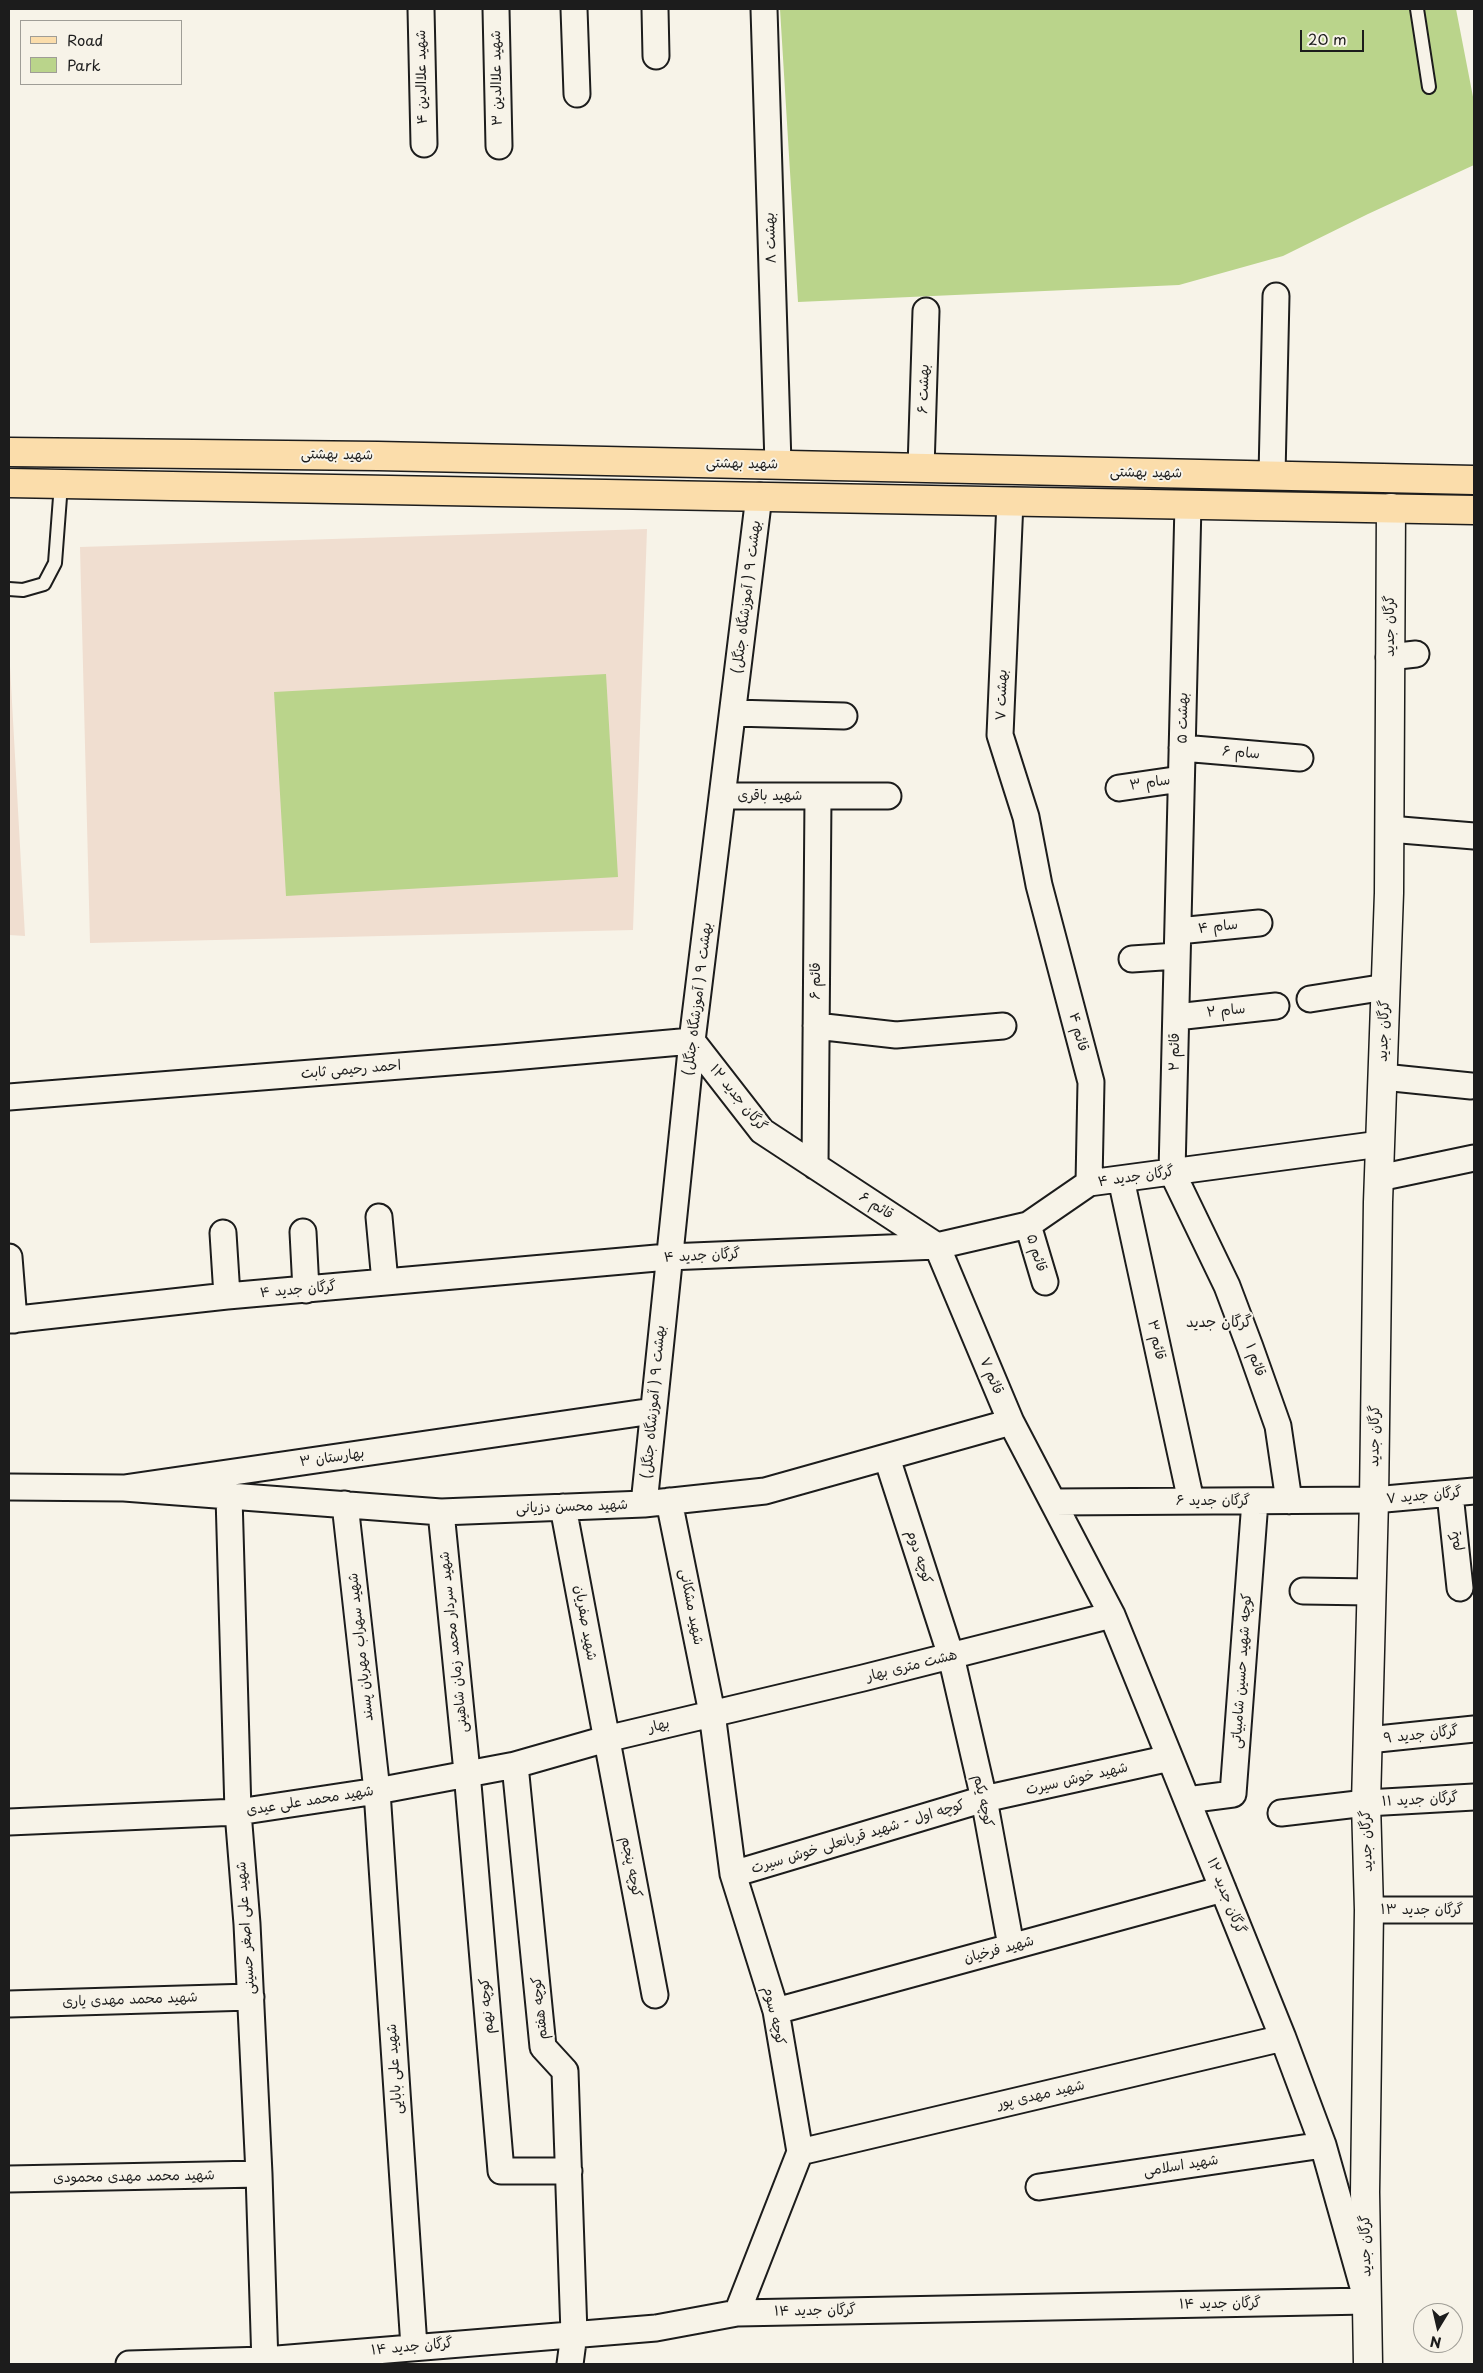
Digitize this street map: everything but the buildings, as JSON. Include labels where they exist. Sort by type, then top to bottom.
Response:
[{"type":"main road","name":"شهید بهشتی","points":[[9,452],[778,464],[1474,480]]},
{"type":"main road","points":[[280,455],[282,488]]},
{"type":"main road","points":[[9,482],[1474,510]]},
{"type":"main road","name":"گرگان جدید","points":[[1368,2364],[1365,2192],[1369,1910],[1366,1803],[1374,1500],[1379,1178],[1386,987],[1391,508]]},
{"type":"street","name":"۴ شهید علاالدین","points":[[421,9],[424,144]]},
{"type":"street","name":"۳ شهید علاالدین","points":[[496,9],[499,146]]},
{"type":"street","points":[[574,9],[577,94]]},
{"type":"street","points":[[655,9],[656,56]]},
{"type":"street","name":"۸ بهشت","points":[[764,10],[778,464]]},
{"type":"street","points":[[1272,475],[1276,296]]},
{"type":"street","name":"۶ بهشت","points":[[921,468],[926,311]]},
{"type":"street","name":"بهشت ۹ ( آموزشگاه جنگل)","points":[[644,1504],[668,1257],[692,1041],[759,496]]},
{"type":"street","name":"بهشت ۷","points":[[1010,501],[1000,736],[1026,818],[1039,885]]},
{"type":"street","name":"بهشت ۵","points":[[1178,931],[1188,504]]},
{"type":"street","points":[[1389,657],[1416,654]]},
{"type":"street","points":[[733,713],[844,716]]},
{"type":"street","name":"۶ سام","points":[[1182,748],[1300,758]]},
{"type":"street","name":"۳ سام","points":[[1119,788],[1181,779]]},
{"type":"street","name":"شهید باقری","points":[[723,796],[888,796]]},
{"type":"street","name":"قائم ۶","points":[[815,1166],[818,797]]},
{"type":"street","points":[[1389,829],[1474,836]]},
{"type":"street","name":"قائم ۴","points":[[1039,885],[1091,1082],[1089,1183]]},
{"type":"street","name":"۴ سام","points":[[1178,931],[1259,923]]},
{"type":"street","name":"۲ قائم","points":[[1172,1172],[1178,931]]},
{"type":"street","points":[[1132,959],[1177,956]]},
{"type":"street","points":[[1310,999],[1386,987]]},
{"type":"street","name":"۲ سام","points":[[1176,1017],[1276,1006]]},
{"type":"street","points":[[816,1026],[896,1035],[1003,1026]]},
{"type":"street","name":"احمد رحیمی ثابت","points":[[9,1096],[501,1058],[692,1041]]},
{"type":"street","name":"گرگان جدید ۱۲","points":[[692,1041],[762,1131],[815,1166]]},
{"type":"street","points":[[1383,1077],[1472,1086]]},
{"type":"street","name":"گرگان جدید ۴","points":[[12,1320],[227,1296],[668,1257],[937,1246],[1028,1225],[1089,1183],[1380,1144]]},
{"type":"street","points":[[1379,1178],[1474,1158]]},
{"type":"street","name":"۶ قائم","points":[[815,1166],[937,1246]]},
{"type":"street","name":"۱ قائم","points":[[1172,1172],[1227,1286],[1250,1347],[1278,1426],[1289,1501]]},
{"type":"street","name":"۳ قائم","points":[[1122,1179],[1191,1501]]},
{"type":"street","points":[[379,1217],[385,1282]]},
{"type":"street","name":"۵ قائم","points":[[1028,1225],[1045,1282]]},
{"type":"street","points":[[303,1232],[306,1290]]},
{"type":"street","points":[[223,1233],[227,1296]]},
{"type":"street","name":"۷ قائم","points":[[937,1246],[1011,1422],[1053,1502]]},
{"type":"street","points":[[9,1257],[12,1320]]},
{"type":"street","name":"بهارستان ۳","points":[[9,1488],[124,1488],[653,1411]]},
{"type":"street","name":"شهید محسن دزیانی","points":[[124,1488],[441,1512],[644,1504],[765,1491],[1011,1422]]},
{"type":"street","name":"کوچه دوم","points":[[887,1458],[951,1656]]},
{"type":"street","name":"گرگان جدید ۷","points":[[1374,1500],[1474,1491]]},
{"type":"street","name":"یکم","points":[[1450,1494],[1460,1588]]},
{"type":"street","name":"شهید علی اصغر حسینی","points":[[229,1496],[238,1812],[251,1996],[265,2362]]},
{"type":"street","name":"گرگان جدید ۶","points":[[1053,1502],[1374,1500]]},
{"type":"street","name":"شهید مشکانی","points":[[669,1501],[712,1714]]},
{"type":"street","name":"کوچه شهید حسین شامبیاتی","points":[[1187,1800],[1233,1794],[1256,1501]]},
{"type":"street","name":"گرگان جدید ۱۲","points":[[1053,1502],[1112,1615],[1283,2038],[1323,2145],[1367,2301]]},
{"type":"street","name":"شهید سهراب مهربان پسند","points":[[345,1504],[377,1791]]},
{"type":"street","name":"شهید صفریان","points":[[563,1507],[606,1739]]},
{"type":"street","name":"شهید سردار محمد زمان شاهینی","points":[[441,1512],[467,1772]]},
{"type":"street","points":[[1303,1591],[1372,1592]]},
{"type":"street","name":"هشت متری بهار","points":[[712,1714],[1112,1615]]},
{"type":"street","name":"کوچه یکم","points":[[951,1656],[984,1799],[1011,1946]]},
{"type":"street","name":"بهار","points":[[606,1739],[712,1714]]},
{"type":"street","name":"کوچه سوم","points":[[712,1714],[733,1874],[776,2011],[800,2152]]},
{"type":"street","name":"گرگان جدید ۹","points":[[1368,1740],[1474,1729]]},
{"type":"street","name":"شهید محمد علی عیدی","points":[[9,1822],[238,1812],[377,1791],[467,1772],[515,1765],[606,1739]]},
{"type":"street","name":"کوچه پنجم","points":[[606,1739],[655,1995]]},
{"type":"street","name":"شهید خوش سیرت","points":[[984,1799],[1170,1758]]},
{"type":"street","name":"کوچه هفتم","points":[[515,1765],[543,2047],[565,2071],[574,2334],[570,2364]]},
{"type":"street","name":"کوچه نهم","points":[[467,1772],[500,2171],[569,2171]]},
{"type":"street","name":"شهید علی بابایی","points":[[377,1791],[414,2347]]},
{"type":"street","name":"گرگان جدید ۱۱","points":[[1281,1813],[1366,1803],[1474,1797]]},
{"type":"street","name":"کوچه اول - شهید قربانعلی خوش سیرت","points":[[733,1874],[984,1799]]},
{"type":"street","name":"شهید فرخیان","points":[[776,2011],[1223,1890]]},
{"type":"street","name":"گرگان جدید ۱۳","points":[[1369,1910],[1474,1910]]},
{"type":"street","name":"شهید محمد مهدی یاری","points":[[9,2004],[251,1996]]},
{"type":"street","name":"شهید مهدی پور","points":[[800,2152],[1283,2038]]},
{"type":"street","name":"شهید اسلامی","points":[[1039,2187],[1323,2145]]},
{"type":"street","points":[[737,2313],[800,2152]]},
{"type":"street","name":"شهید محمد مهدی محمودی","points":[[9,2179],[259,2174]]},
{"type":"street","name":"گرگان جدید ۱۴","points":[[129,2364],[265,2362],[414,2347],[656,2328],[737,2313],[1367,2301]]},
{"type":"lane","points":[[1417,9],[1429,87]]},
{"type":"lane","points":[[9,589],[23,590],[44,584],[55,563],[61,484]]},
{"type":"shaded area","points":[[647,529],[633,930],[90,943],[80,547]]},
{"type":"shaded area","points":[[9,648],[25,936],[9,935]]},
{"type":"green space","points":[[780,9],[1456,9],[1474,102],[1474,165],[1283,256],[1179,285],[798,302]]},
{"type":"green space","points":[[606,674],[618,877],[286,896],[274,692]]},
{"type":"district","name":"گرگان جدید","points":[[1219,1323]]}]
